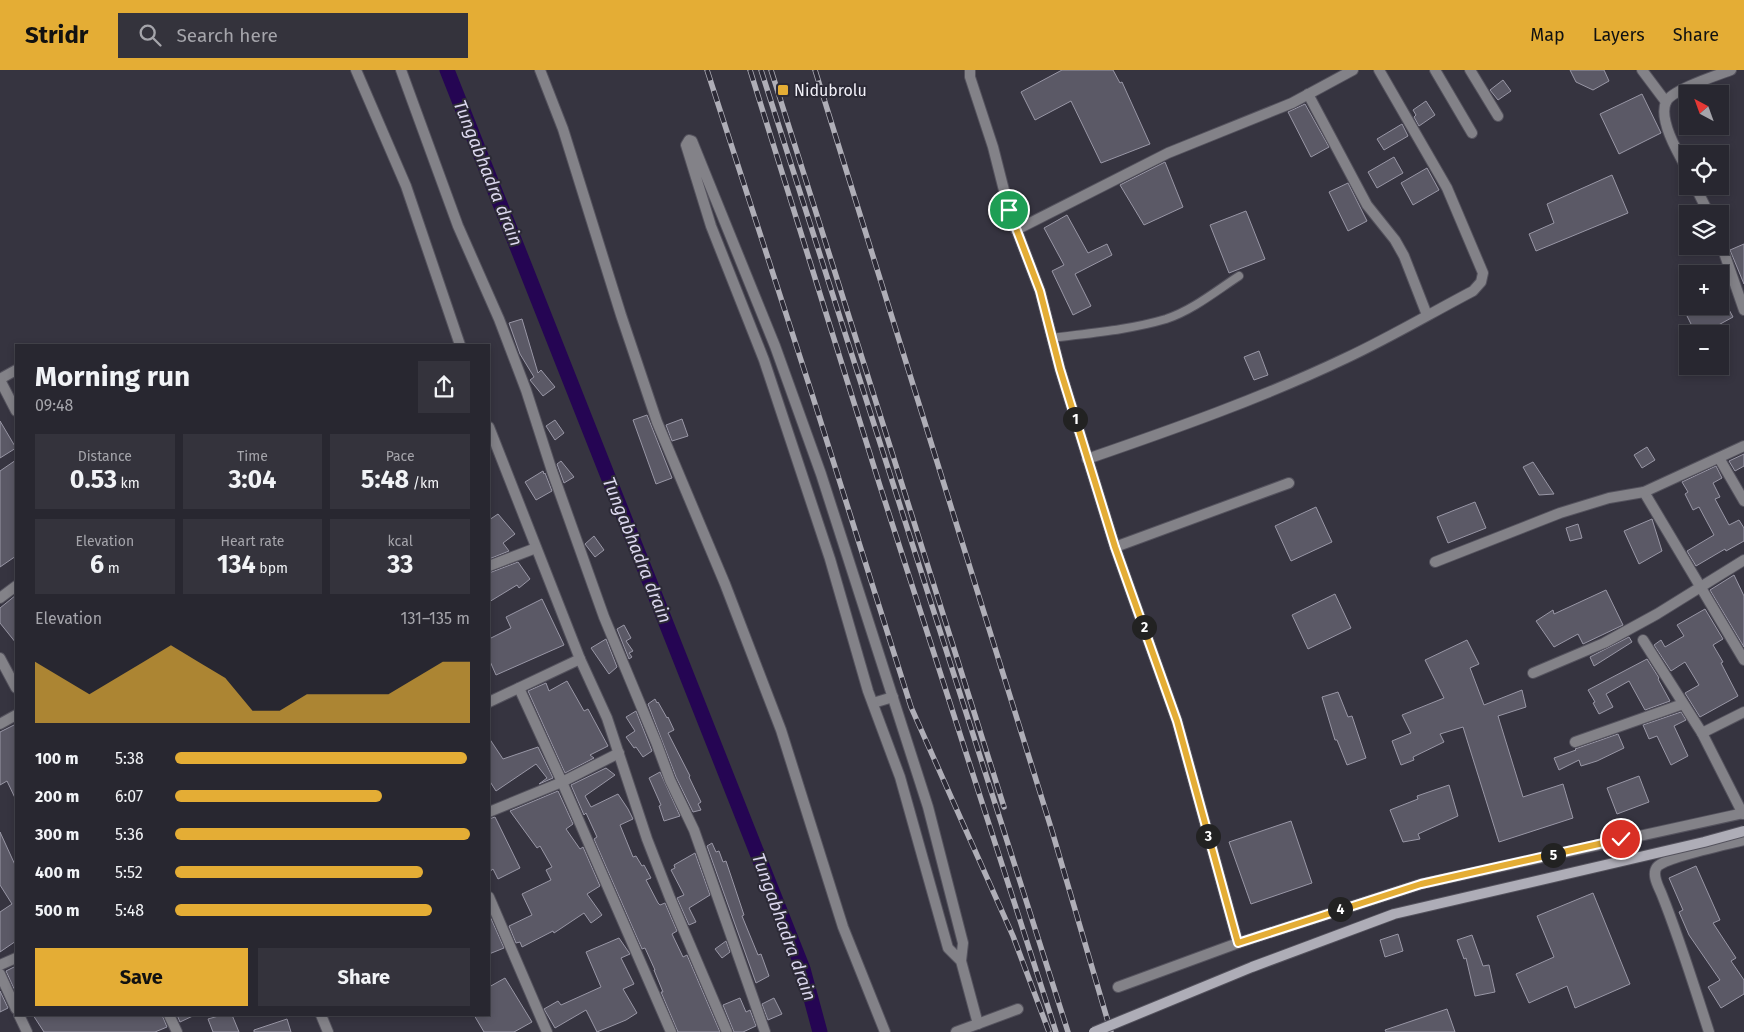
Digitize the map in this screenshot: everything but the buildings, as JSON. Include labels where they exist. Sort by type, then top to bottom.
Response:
[{"type":"main road","points":[[1094,1032],[1252,967],[1394,914],[1744,831]]},
{"type":"street","points":[[356,70],[406,186],[460,344]]},
{"type":"street","points":[[401,70],[458,226],[499,319],[526,390],[552,471],[604,617],[670,780],[694,830],[765,1032]]},
{"type":"street","points":[[540,70],[563,129],[621,315],[657,422],[726,584],[781,730],[843,927],[885,1032]]},
{"type":"street","points":[[970,70],[970,77],[993,147],[1009,210],[1040,291],[1087,459],[1115,547],[1177,721],[1238,943]]},
{"type":"street","points":[[1087,459],[1164,433],[1305,377],[1348,357],[1473,291],[1481,282],[1483,273],[1447,188],[1379,70]]},
{"type":"street","points":[[1435,70],[1472,133]]},
{"type":"street","points":[[1470,70],[1498,116]]},
{"type":"street","points":[[1642,70],[1666,102]]},
{"type":"street","points":[[1679,152],[1667,127],[1664,112],[1666,102],[1674,93],[1731,70]]},
{"type":"street","points":[[1016,230],[1168,152],[1292,103],[1350,71]]},
{"type":"street","points":[[1308,94],[1367,205],[1395,240],[1404,256],[1427,315]]},
{"type":"street","points":[[961,961],[948,948],[900,777],[873,702],[835,577],[760,351],[711,226],[686,145],[689,140],[692,141],[775,346],[821,474],[932,822],[963,943],[961,961],[978,1024]]},
{"type":"street","points":[[1725,255],[1744,310]]},
{"type":"street","points":[[760,351],[775,346]]},
{"type":"street","points":[[15,371],[0,379],[15,409]]},
{"type":"street","points":[[490,429],[580,659],[607,718],[647,839],[670,898],[727,1032]]},
{"type":"street","points":[[1435,562],[1560,513],[1609,498],[1644,492],[1744,446]]},
{"type":"street","points":[[1719,458],[1744,501]]},
{"type":"street","points":[[1115,547],[1289,483]]},
{"type":"street","points":[[1644,492],[1744,660]]},
{"type":"street","points":[[490,566],[536,548]]},
{"type":"street","points":[[1533,673],[1604,643],[1657,614],[1744,560]]},
{"type":"street","points":[[835,577],[853,572]]},
{"type":"street","points":[[0,598],[15,587]]},
{"type":"street","points":[[1118,987],[1238,943],[1421,884],[1743,814],[1702,733],[1643,640]]},
{"type":"street","points":[[0,658],[15,686]]},
{"type":"street","points":[[490,702],[580,659]]},
{"type":"street","points":[[519,688],[671,1032]]},
{"type":"street","points":[[873,702],[893,697]]},
{"type":"street","points":[[1575,742],[1683,704]]},
{"type":"street","points":[[1702,733],[1744,712]]},
{"type":"street","points":[[0,724],[15,716]]},
{"type":"street","points":[[490,812],[562,782],[619,753]]},
{"type":"street","points":[[914,827],[932,822]]},
{"type":"street","points":[[1709,1032],[1656,879],[1656,871],[1658,866],[1672,859],[1744,840]]},
{"type":"street","points":[[490,899],[547,1032]]},
{"type":"street","points":[[0,965],[15,958]]},
{"type":"street","points":[[0,974],[15,1008]]},
{"type":"street","points":[[956,1032],[1018,1009]]},
{"type":"street","points":[[19,1016],[26,1032]]},
{"type":"street","points":[[169,1016],[177,1032]]},
{"type":"street","points":[[321,1016],[328,1032]]},
{"type":"lane","points":[[1052,338],[1113,330],[1166,319],[1191,308],[1238,276]]},
{"type":"waterway","name":"Tungabhadra drain","points":[[447,70],[803,969],[820,1032]]},
{"type":"railway","points":[[707,70],[911,707],[1013,936],[1049,1032]]},
{"type":"railway","points":[[750,70],[880,486],[1056,1032]]},
{"type":"railway","points":[[761,70],[1068,1032]]},
{"type":"railway","points":[[771,70],[1004,807]]},
{"type":"railway","points":[[815,70],[1052,831],[1111,1032]]},
{"type":"place","name":"Nidubrolu","points":[[783,90]]},
{"type":"route","points":[[1009,210],[1040,291],[1060,369],[1115,547],[1177,721],[1238,943],[1421,884],[1621,839]]}]
